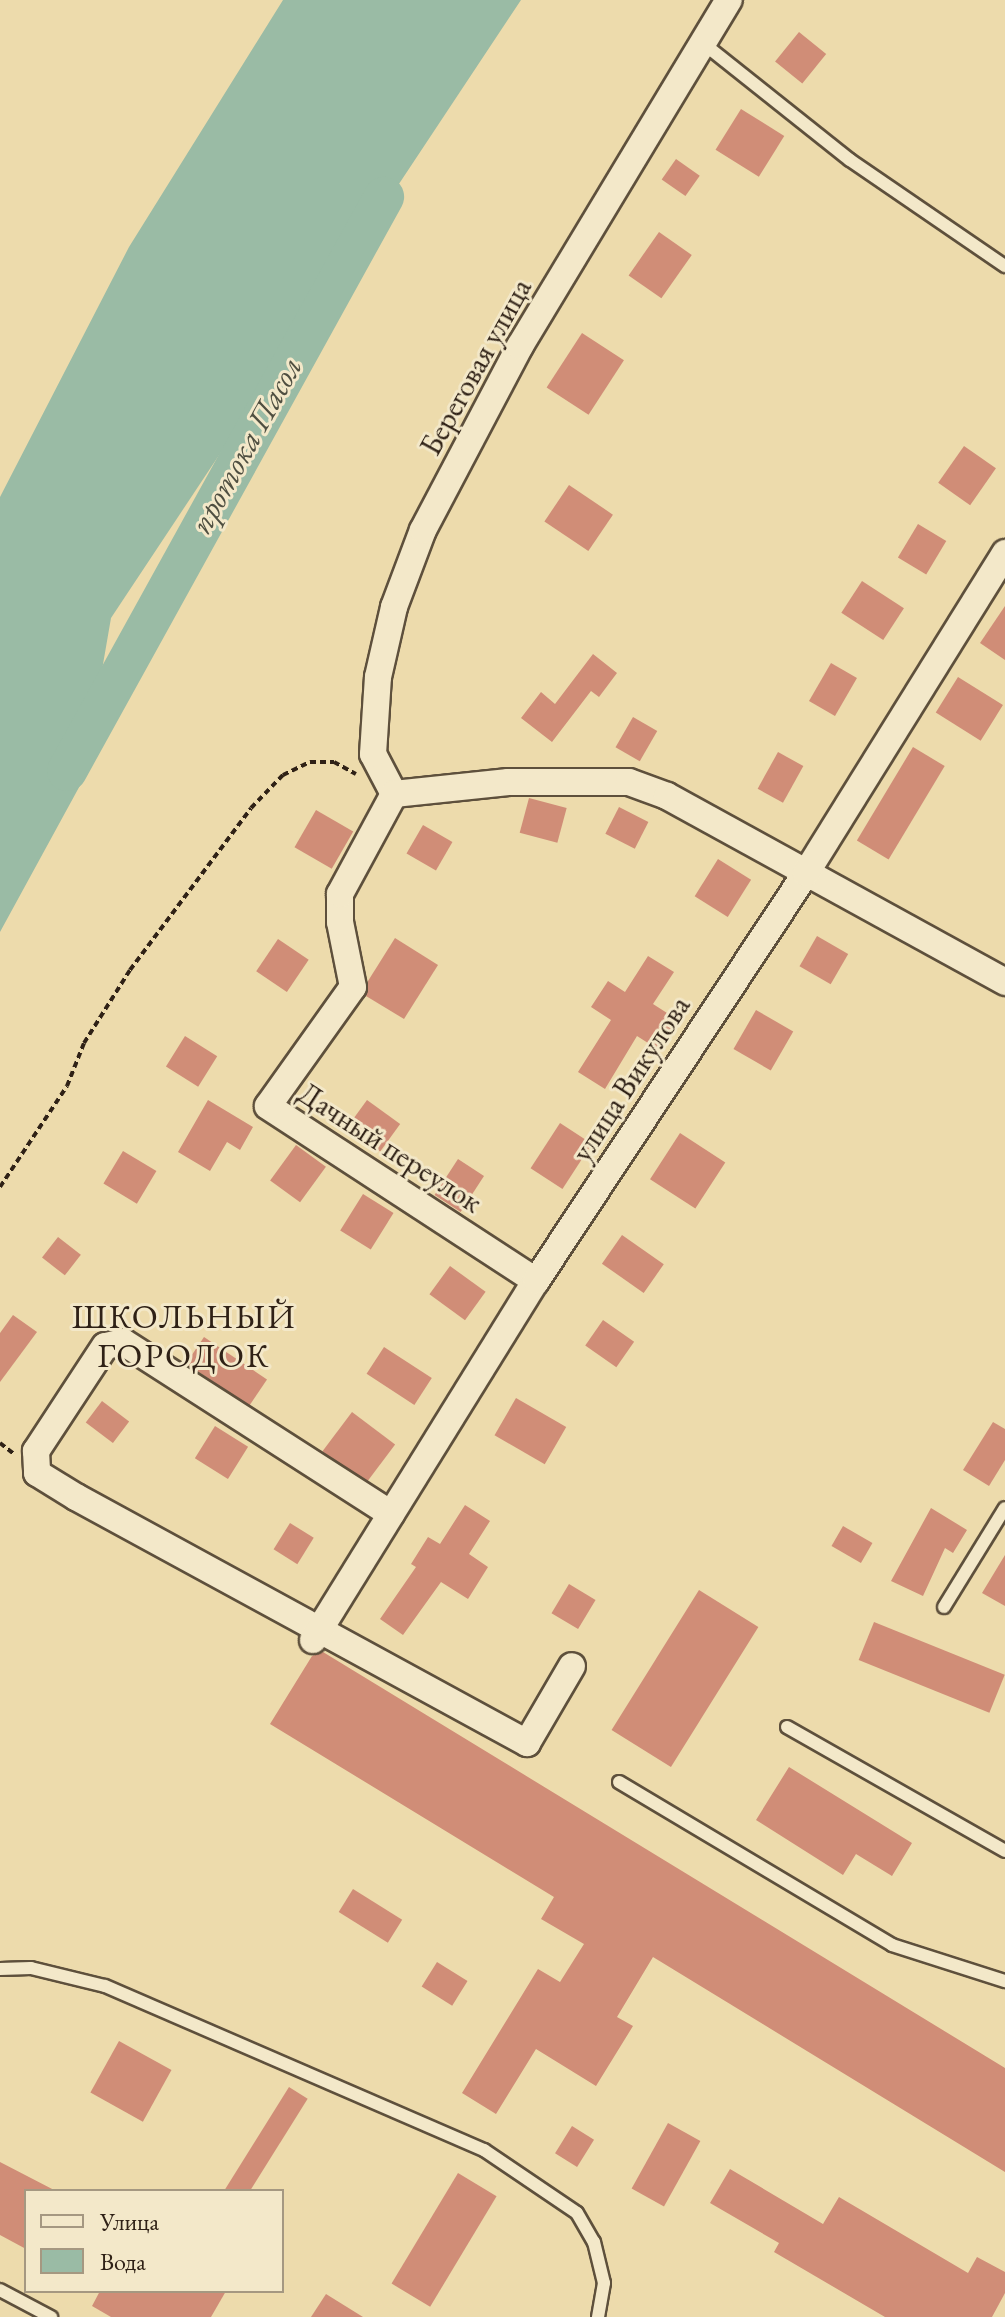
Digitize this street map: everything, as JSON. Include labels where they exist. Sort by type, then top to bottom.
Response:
[{"type":"street","name":"Береговая улица","points":[[394,794],[373,754],[378,677],[394,607],[423,530],[520,346],[729,0]]},
{"type":"street","name":"улица Викулова","points":[[317,1634],[536,1281],[806,873],[1005,553]]},
{"type":"street","points":[[394,794],[508,782],[629,782],[667,796],[1005,982]]},
{"type":"street","name":"Дачный переулок","points":[[394,794],[340,894],[340,922],[353,987],[268,1106],[536,1281]]},
{"type":"street","points":[[391,1514],[123,1342],[105,1346],[36,1451],[37,1473],[317,1634],[527,1743],[572,1666]]},
{"type":"lane","points":[[704,44],[850,160],[1005,266]]},
{"type":"lane","points":[[944,1607],[1005,1508]]},
{"type":"lane","points":[[787,1727],[1005,1851]]},
{"type":"lane","points":[[619,1782],[892,1945],[1005,1981]]},
{"type":"lane","points":[[0,1969],[31,1968],[105,1986],[484,2150],[577,2213],[594,2242],[604,2283],[598,2317]]},
{"type":"lane","points":[[0,2290],[51,2317]]},
{"type":"path","points":[[0,1187],[67,1086],[84,1043],[130,970],[251,808],[283,775],[310,762],[334,762],[394,794]]},
{"type":"water","points":[[283,0],[521,0],[111,618],[83,780],[0,932],[0,497],[129,247]]},
{"type":"building","points":[[799,32],[826,54],[802,84],[775,62]]},
{"type":"building","points":[[741,109],[784,136],[759,177],[716,150]]},
{"type":"building","points":[[676,159],[700,176],[685,196],[662,179]]},
{"type":"building","points":[[659,232],[692,255],[661,298],[629,275]]},
{"type":"building","points":[[582,333],[624,360],[589,415],[547,388]]},
{"type":"building","points":[[964,446],[996,468],[970,505],[938,483]]},
{"type":"building","points":[[569,485],[613,515],[588,551],[544,521]]},
{"type":"building","points":[[918,524],[946,541],[926,574],[898,557]]},
{"type":"building","points":[[862,581],[904,608],[883,640],[841,613]]},
{"type":"building","points":[[1005,606],[1005,660],[980,643]]},
{"type":"building","points":[[593,654],[617,673],[599,697],[591,691],[552,742],[521,718],[541,692],[555,704]]},
{"type":"building","points":[[831,663],[857,678],[835,716],[809,701]]},
{"type":"building","points":[[958,677],[1003,705],[981,741],[936,713]]},
{"type":"building","points":[[633,717],[657,731],[640,761],[616,747]]},
{"type":"building","points":[[913,747],[945,766],[889,859],[857,840]]},
{"type":"building","points":[[778,752],[803,766],[783,803],[758,789]]},
{"type":"building","points":[[529,798],[567,808],[557,843],[520,833]]},
{"type":"building","points":[[619,807],[648,822],[635,849],[605,834]]},
{"type":"building","points":[[316,810],[353,832],[332,869],[294,847]]},
{"type":"building","points":[[423,825],[452,842],[436,871],[406,854]]},
{"type":"building","points":[[718,859],[751,880],[728,917],[695,896]]},
{"type":"building","points":[[817,936],[848,954],[831,984],[800,966]]},
{"type":"building","points":[[395,938],[438,965],[404,1019],[366,996],[368,981]]},
{"type":"building","points":[[278,939],[309,960],[287,992],[256,971]]},
{"type":"building","points":[[648,956],[674,972],[653,1004],[678,1020],[659,1050],[637,1036],[605,1089],[578,1072],[611,1020],[591,1007],[608,981],[625,992]]},
{"type":"building","points":[[756,1010],[793,1032],[771,1070],[734,1049]]},
{"type":"building","points":[[185,1036],[217,1056],[198,1087],[166,1067]]},
{"type":"building","points":[[208,1100],[253,1127],[240,1150],[227,1142],[210,1171],[178,1152]]},
{"type":"building","points":[[367,1100],[400,1124],[380,1152],[347,1128]]},
{"type":"building","points":[[560,1123],[592,1144],[562,1189],[531,1168]]},
{"type":"building","points":[[680,1133],[725,1162],[695,1209],[650,1179]]},
{"type":"building","points":[[296,1145],[326,1167],[300,1202],[270,1181]]},
{"type":"building","points":[[123,1151],[156,1171],[137,1204],[103,1184]]},
{"type":"building","points":[[458,1159],[484,1176],[461,1212],[435,1195]]},
{"type":"building","points":[[363,1194],[394,1213],[371,1250],[340,1230]]},
{"type":"building","points":[[622,1235],[664,1264],[644,1293],[602,1264]]},
{"type":"building","points":[[58,1237],[81,1255],[65,1275],[42,1257]]},
{"type":"building","points":[[450,1266],[486,1292],[465,1320],[429,1294]]},
{"type":"building","points":[[13,1315],[37,1332],[0,1382],[0,1333]]},
{"type":"building","points":[[603,1320],[634,1342],[616,1367],[585,1345]]},
{"type":"building","points":[[204,1337],[267,1379],[249,1406],[186,1364]]},
{"type":"building","points":[[384,1347],[432,1378],[414,1405],[367,1374]]},
{"type":"building","points":[[516,1398],[566,1427],[545,1464],[494,1435]]},
{"type":"building","points":[[102,1401],[129,1421],[113,1443],[86,1423]]},
{"type":"building","points":[[352,1412],[395,1444],[366,1484],[323,1451]]},
{"type":"building","points":[[993,1422],[1005,1429],[1005,1460],[989,1486],[963,1470]]},
{"type":"building","points":[[215,1426],[248,1447],[228,1479],[195,1458]]},
{"type":"building","points":[[465,1505],[490,1521],[469,1554],[488,1567],[468,1599],[441,1582],[403,1635],[380,1619],[416,1567],[411,1564],[428,1537],[440,1544]]},
{"type":"building","points":[[931,1508],[967,1530],[953,1553],[945,1548],[923,1596],[891,1581]]},
{"type":"building","points":[[290,1523],[314,1538],[297,1564],[274,1549]]},
{"type":"building","points":[[843,1526],[872,1543],[861,1563],[832,1546]]},
{"type":"building","points":[[1005,1555],[1005,1606],[982,1593]]},
{"type":"building","points":[[569,1584],[596,1600],[578,1629],[551,1613]]},
{"type":"building","points":[[699,1590],[758,1627],[671,1767],[612,1730]]},
{"type":"building","points":[[874,1622],[1005,1675],[989,1713],[859,1660]]},
{"type":"building","points":[[323,1652],[1005,2068],[1005,2172],[653,1957],[617,2017],[633,2026],[596,2086],[536,2049],[496,2114],[462,2093],[538,1969],[560,1982],[584,1944],[541,1919],[554,1897],[270,1724],[312,1656]]},
{"type":"building","points":[[789,1767],[912,1843],[892,1876],[856,1854],[843,1875],[756,1820]]},
{"type":"building","points":[[353,1889],[402,1920],[388,1943],[339,1912]]},
{"type":"building","points":[[437,1962],[468,1981],[452,2006],[422,1987]]},
{"type":"building","points":[[119,2041],[171,2070],[143,2122],[90,2093]]},
{"type":"building","points":[[289,2087],[308,2099],[251,2189],[225,2189]]},
{"type":"building","points":[[668,2123],[700,2141],[664,2207],[632,2189]]},
{"type":"building","points":[[572,2126],[594,2140],[577,2167],[555,2153]]},
{"type":"building","points":[[0,2162],[52,2189],[24,2189],[24,2248],[0,2235]]},
{"type":"building","points":[[730,2169],[823,2224],[839,2197],[968,2273],[977,2257],[1005,2272],[1005,2293],[992,2317],[885,2317],[774,2252],[779,2243],[710,2203]]},
{"type":"building","points":[[458,2173],[497,2196],[430,2307],[392,2284]]},
{"type":"building","points":[[99,2293],[225,2293],[211,2317],[111,2317],[92,2306]]},
{"type":"building","points":[[326,2294],[363,2317],[311,2317]]},
{"type":"waterway","name":"протока Пасол","points":[[67,771],[384,197]]},
{"type":"district","name":"ШКОЛЬНЫЙ ГОРОДОК","points":[[184,1336]]}]
